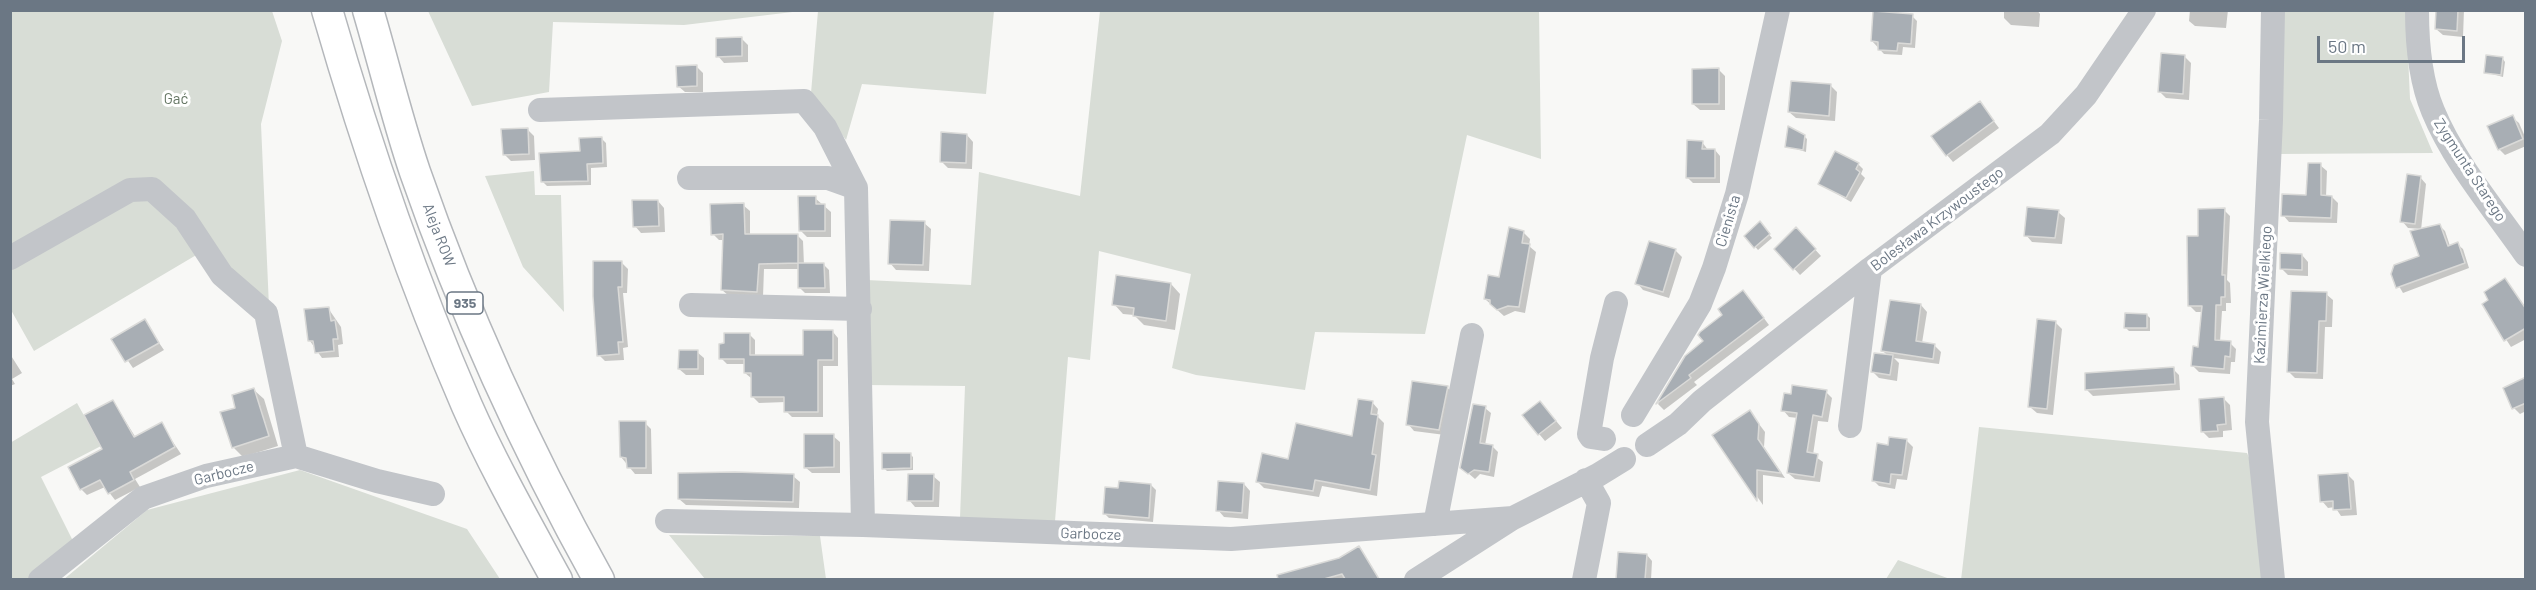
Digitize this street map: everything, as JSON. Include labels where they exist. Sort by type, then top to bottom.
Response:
[{"type":"main road","name":"935","points":[[327,10],[361,128],[412,272],[467,407],[557,579]]},
{"type":"main road","name":"Aleja ROW","points":[[368,10],[415,171],[462,296],[530,451],[599,579]]},
{"type":"street","name":"Cienista","points":[[1642,427],[1701,304],[1714,268],[1737,194],[1778,10]]},
{"type":"street","name":"Bolesława Krzywoustego","points":[[1642,427],[1702,401],[1870,268],[2062,124],[2086,95],[2144,10]]},
{"type":"street","name":"Kazimierza Wielkiego","points":[[2273,10],[2271,120],[2257,422],[2273,579]]},
{"type":"street","name":"Zygmunta Starego","points":[[2417,10],[2424,82],[2433,111],[2462,162],[2526,255]]},
{"type":"street","points":[[540,110],[804,101],[825,127],[856,188],[863,525]]},
{"type":"street","points":[[689,178],[828,178],[856,188]]},
{"type":"street","points":[[10,258],[130,190],[152,189],[185,219],[222,275],[266,313],[296,456]]},
{"type":"street","points":[[1850,426],[1870,268]]},
{"type":"street","points":[[1604,439],[1591,437],[1589,434],[1602,358],[1616,303]]},
{"type":"street","points":[[691,305],[860,309]]},
{"type":"street","points":[[1435,524],[1472,335]]},
{"type":"street","points":[[1416,579],[1514,519],[1586,480],[1624,459],[1638,456],[1642,427],[1626,414],[1612,419],[1590,463],[1586,480],[1599,503],[1584,579]]},
{"type":"street","points":[[1604,439],[1611,452],[1624,459]]},
{"type":"street","name":"Garbocze","points":[[40,579],[143,498],[206,476],[296,456],[377,481],[433,494]]},
{"type":"street","name":"Garbocze","points":[[668,521],[863,525],[1231,539],[1514,519]]},
{"type":"green space","name":"Gać","points":[[11,11],[272,11],[282,41],[261,124],[269,307],[149,183],[11,249]]},
{"type":"green space","points":[[428,11],[801,11],[684,25],[553,22],[549,92],[472,106]]},
{"type":"green space","points":[[818,11],[994,11],[986,94],[862,84],[846,140],[811,93]]},
{"type":"green space","points":[[1100,11],[1539,11],[1541,159],[1467,135],[1425,334],[1315,332],[1305,390],[1196,375],[1172,368],[1191,274],[1099,251],[1090,360],[1068,357],[1055,521],[960,518],[965,386],[867,385],[866,280],[971,285],[979,172],[1080,196]]},
{"type":"green space","points":[[2280,11],[2406,11],[2410,99],[2433,153],[2277,154]]},
{"type":"green space","points":[[534,171],[535,195],[561,195],[564,312],[523,267],[485,176]]},
{"type":"green space","points":[[152,196],[198,254],[34,351],[11,310],[10,267],[125,199]]},
{"type":"green space","points":[[77,403],[101,446],[41,477],[74,543],[33,579],[11,579],[10,443]]},
{"type":"green space","points":[[1979,427],[2247,453],[2254,469],[2265,579],[1961,580]]},
{"type":"green space","points":[[300,470],[467,529],[500,579],[63,580],[147,510]]},
{"type":"green space","points":[[669,535],[820,536],[826,579],[705,579]]},
{"type":"green space","points":[[1898,560],[1950,579],[1886,579]]},
{"type":"building","points":[[2436,10],[2458,10],[2457,31],[2435,29]]},
{"type":"building","points":[[1873,11],[1913,14],[1911,44],[1898,43],[1897,51],[1878,50],[1878,42],[1871,41]]},
{"type":"building","points":[[742,37],[742,56],[716,57],[716,38]]},
{"type":"building","points":[[2161,53],[2185,55],[2183,94],[2158,92]]},
{"type":"building","points":[[2486,55],[2503,57],[2501,75],[2484,73]]},
{"type":"building","points":[[697,65],[697,86],[677,87],[676,66]]},
{"type":"building","points":[[1719,68],[1719,104],[1692,104],[1692,69]]},
{"type":"building","points":[[1791,81],[1831,84],[1829,116],[1788,112]]},
{"type":"building","points":[[1980,101],[1994,121],[1946,156],[1931,136]]},
{"type":"building","points":[[2513,115],[2523,139],[2498,150],[2487,126]]},
{"type":"building","points":[[1788,126],[1805,135],[1803,150],[1785,147]]},
{"type":"building","points":[[528,128],[529,154],[503,155],[501,129]]},
{"type":"building","points":[[941,132],[967,134],[966,163],[940,162]]},
{"type":"building","points":[[602,137],[603,163],[587,164],[588,181],[541,182],[539,153],[580,151],[579,138]]},
{"type":"building","points":[[1687,140],[1703,141],[1702,149],[1715,149],[1715,178],[1686,178]]},
{"type":"building","points":[[1835,151],[1859,163],[1856,169],[1860,172],[1846,198],[1818,184]]},
{"type":"building","points":[[2308,163],[2321,163],[2321,195],[2332,196],[2331,218],[2281,216],[2282,194],[2306,195]]},
{"type":"building","points":[[2407,174],[2421,176],[2415,224],[2400,222]]},
{"type":"building","points":[[798,196],[816,196],[816,204],[825,204],[825,231],[799,231]]},
{"type":"building","points":[[632,200],[658,200],[659,226],[633,227]]},
{"type":"building","points":[[744,203],[745,234],[798,234],[798,263],[759,264],[757,292],[721,290],[723,234],[711,235],[710,204]]},
{"type":"building","points":[[2027,207],[2059,210],[2055,238],[2024,236]]},
{"type":"building","points":[[2225,208],[2222,275],[2225,275],[2225,297],[2221,297],[2221,305],[2216,305],[2215,340],[2231,341],[2230,357],[2225,356],[2224,369],[2191,366],[2193,346],[2198,347],[2202,306],[2188,306],[2187,236],[2198,236],[2198,209]]},
{"type":"building","points":[[890,220],[925,221],[923,265],[888,264]]},
{"type":"building","points":[[1760,221],[1770,234],[1754,248],[1744,236]]},
{"type":"building","points":[[2440,224],[2448,246],[2458,242],[2465,263],[2396,288],[2391,274],[2394,265],[2419,256],[2410,231]]},
{"type":"building","points":[[1509,227],[1524,231],[1522,243],[1530,244],[1519,307],[1508,306],[1497,310],[1490,304],[1490,300],[1484,299],[1488,275],[1499,277]]},
{"type":"building","points":[[1796,227],[1816,249],[1793,270],[1774,249]]},
{"type":"building","points":[[1649,241],[1676,249],[1663,292],[1635,284]]},
{"type":"building","points":[[2280,253],[2302,254],[2302,270],[2280,269]]},
{"type":"building","points":[[593,261],[622,261],[622,287],[618,287],[623,342],[618,342],[619,354],[597,356]]},
{"type":"building","points":[[798,263],[824,263],[825,288],[798,288]]},
{"type":"building","points":[[1116,275],[1171,283],[1166,321],[1133,316],[1134,308],[1112,305]]},
{"type":"building","points":[[2505,278],[2526,309],[2526,328],[2504,341],[2482,304],[2488,300],[2484,292]]},
{"type":"building","points":[[1743,290],[1764,318],[1689,375],[1691,378],[1656,404],[1685,356],[1703,341],[1698,335],[1700,332],[1722,315],[1718,309]]},
{"type":"building","points":[[2291,291],[2327,292],[2326,321],[2319,321],[2317,373],[2287,372]]},
{"type":"building","points":[[1890,300],[1921,304],[1916,341],[1935,344],[1933,359],[1881,351]]},
{"type":"building","points":[[329,307],[331,321],[335,320],[338,339],[333,339],[334,351],[315,353],[313,341],[308,341],[304,309]]},
{"type":"building","points":[[2125,313],[2147,314],[2147,328],[2124,328]]},
{"type":"building","points":[[145,319],[159,343],[125,362],[111,339]]},
{"type":"building","points":[[2037,319],[2056,321],[2047,409],[2028,407]]},
{"type":"building","points":[[803,330],[833,330],[833,360],[818,360],[818,412],[784,412],[784,397],[751,397],[751,373],[744,373],[744,359],[719,359],[719,344],[724,343],[724,333],[750,333],[750,355],[803,355]]},
{"type":"building","points":[[679,350],[698,350],[698,369],[678,369]]},
{"type":"building","points":[[1874,353],[1893,355],[1890,375],[1871,372]]},
{"type":"building","points":[[2174,367],[2175,384],[2085,390],[2085,373]]},
{"type":"building","points":[[2526,377],[2526,403],[2512,409],[2503,388]]},
{"type":"building","points":[[1412,381],[1448,386],[1439,430],[1406,425]]},
{"type":"building","points":[[1792,385],[1827,390],[1822,417],[1813,415],[1807,452],[1818,454],[1814,477],[1787,473],[1797,413],[1781,411],[1784,393],[1791,394]]},
{"type":"building","points":[[254,388],[269,436],[232,448],[220,412],[235,408],[232,395]]},
{"type":"building","points":[[2224,397],[2226,424],[2217,425],[2218,431],[2201,432],[2199,399]]},
{"type":"building","points":[[1358,399],[1373,401],[1371,414],[1378,415],[1372,454],[1376,455],[1370,490],[1315,480],[1313,491],[1256,482],[1262,453],[1288,459],[1296,423],[1352,436]]},
{"type":"building","points":[[113,400],[134,437],[162,422],[175,447],[130,472],[134,480],[108,494],[100,480],[80,490],[68,467],[102,449],[84,415]]},
{"type":"building","points":[[1540,401],[1556,421],[1538,435],[1522,415]]},
{"type":"building","points":[[1473,404],[1486,406],[1480,443],[1493,445],[1489,472],[1474,470],[1468,474],[1460,468]]},
{"type":"building","points":[[1750,410],[1759,424],[1758,439],[1781,473],[1757,470],[1757,501],[1712,435]]},
{"type":"building","points":[[619,421],[646,421],[646,468],[627,468],[626,458],[620,457]]},
{"type":"building","points":[[804,434],[834,434],[834,467],[804,468]]},
{"type":"building","points":[[1889,437],[1907,439],[1902,475],[1891,474],[1890,484],[1872,481],[1877,443],[1888,445]]},
{"type":"building","points":[[882,453],[911,453],[911,468],[882,469]]},
{"type":"building","points":[[678,473],[794,474],[793,502],[678,499]]},
{"type":"building","points":[[2348,473],[2351,509],[2333,510],[2333,501],[2320,502],[2318,475]]},
{"type":"building","points":[[908,474],[934,474],[933,501],[907,501]]},
{"type":"building","points":[[1119,481],[1151,484],[1149,518],[1103,514],[1105,487],[1118,488]]},
{"type":"building","points":[[1218,481],[1244,483],[1242,513],[1216,511]]},
{"type":"building","points":[[1359,546],[1379,579],[1345,579],[1342,574],[1324,579],[1278,579],[1277,575],[1339,558]]},
{"type":"building","points":[[1618,552],[1647,554],[1645,579],[1616,579]]}]
